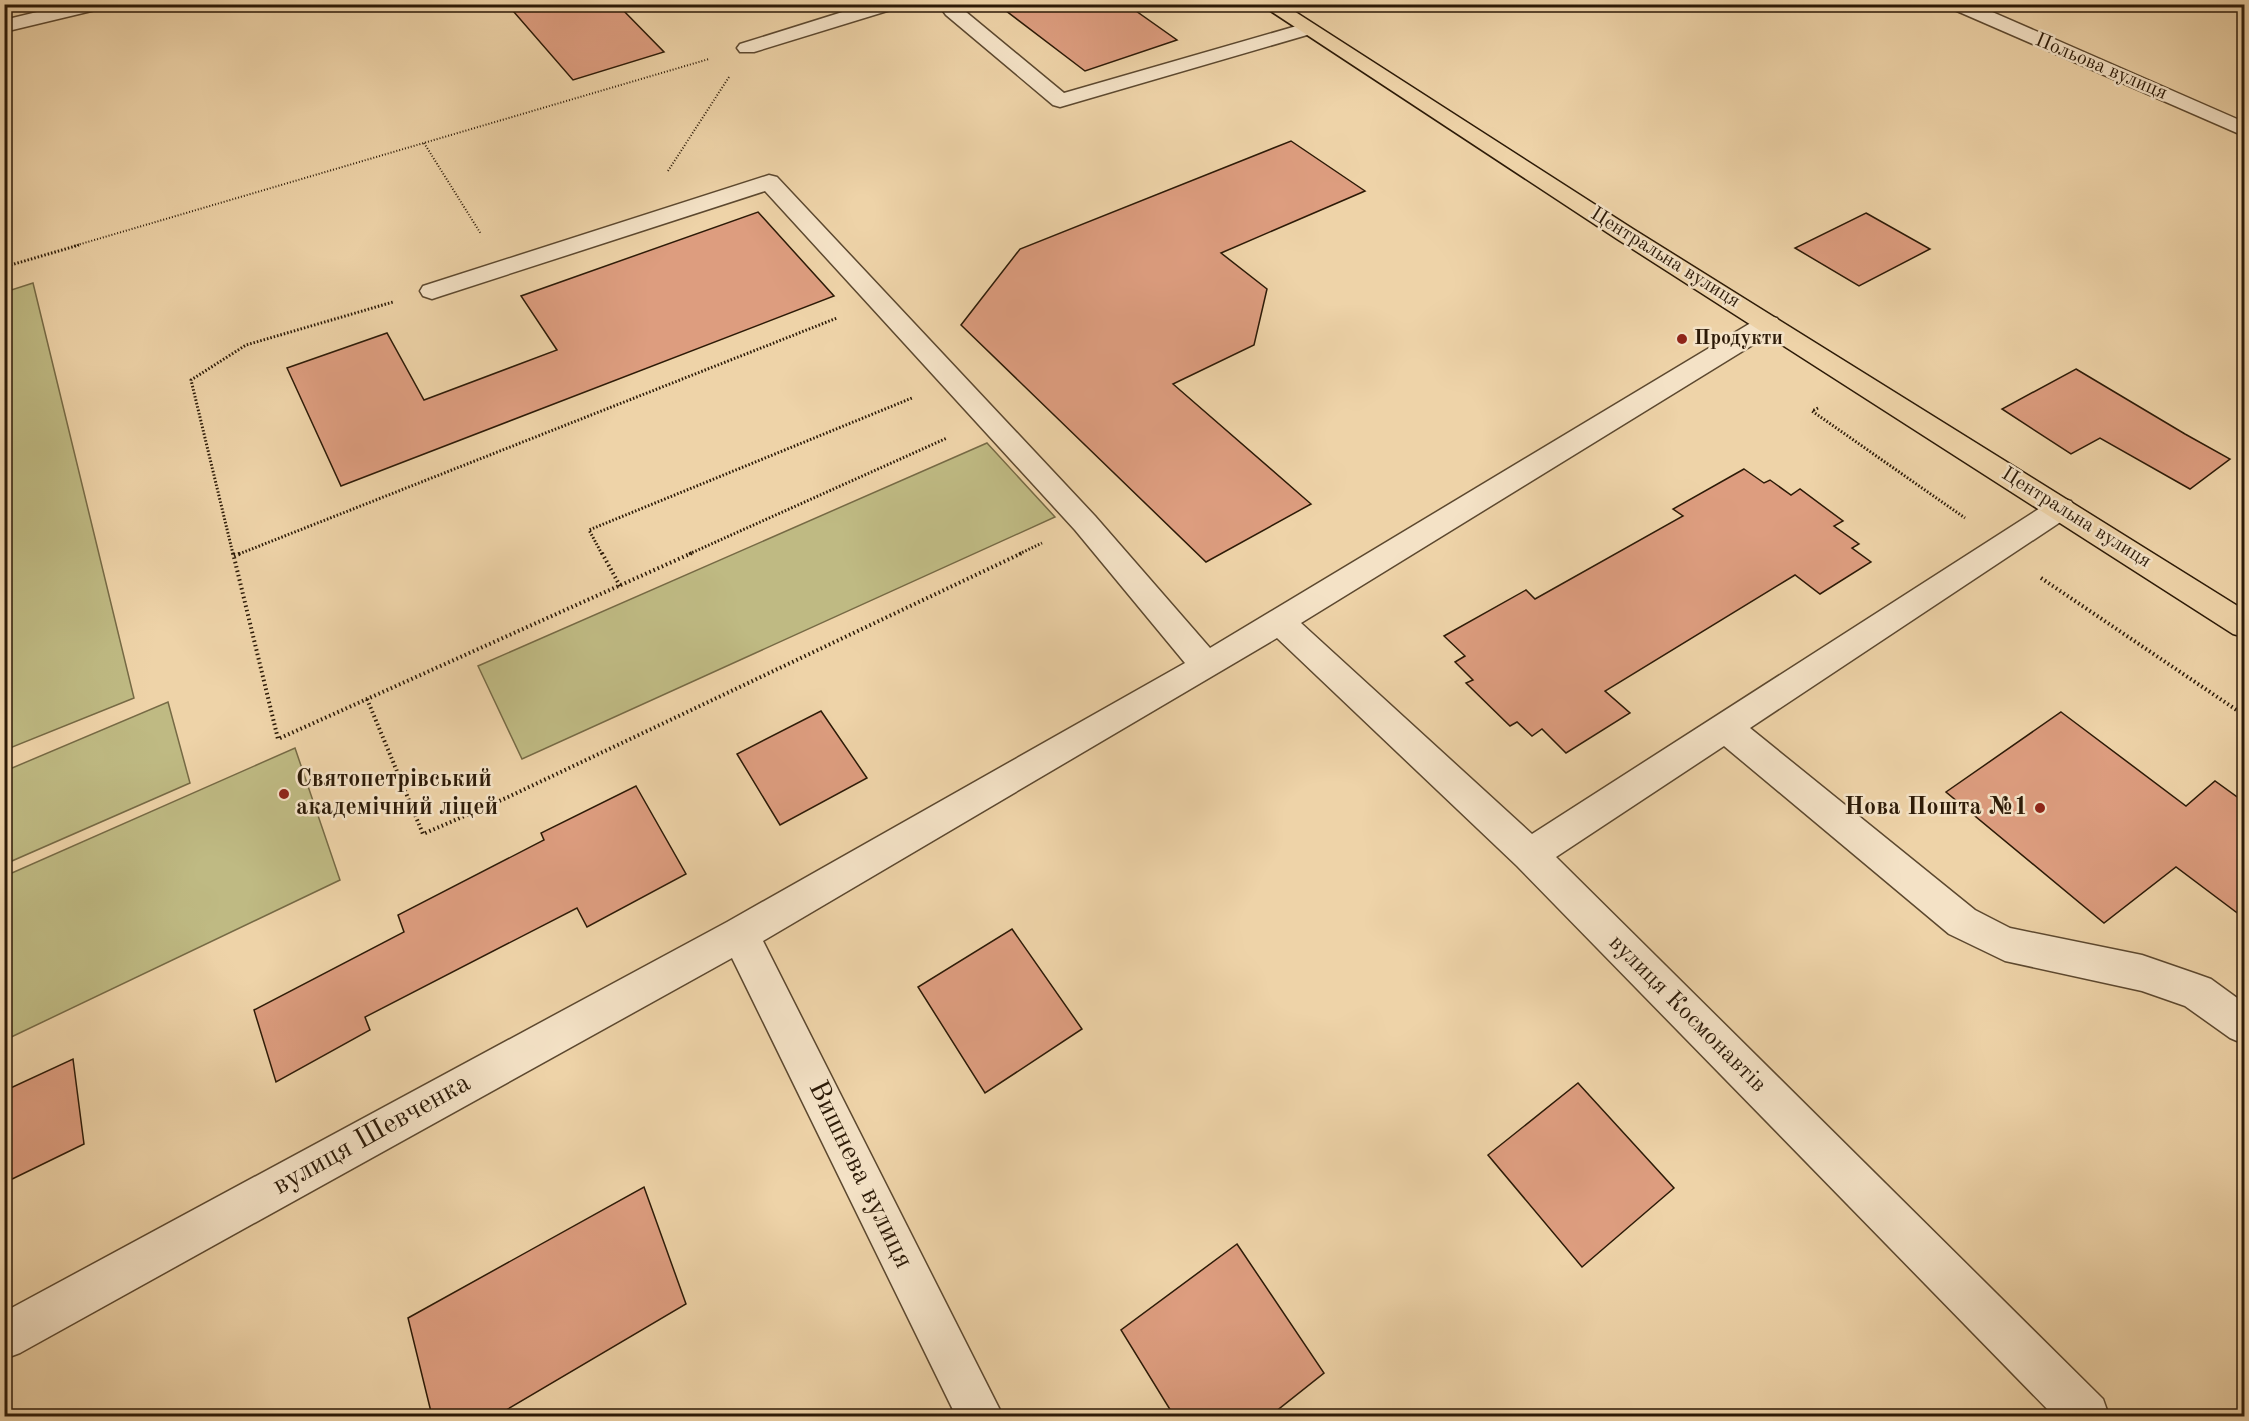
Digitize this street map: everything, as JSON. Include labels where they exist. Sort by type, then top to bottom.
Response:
[{"type":"main road","name":"Центральна вулиця","points":[[1269,4],[1768,324],[2244,625]]},
{"type":"street","points":[[4,26],[97,4]]},
{"type":"street","points":[[747,48],[890,4]]},
{"type":"street","name":"Польова вулиця","points":[[1957,4],[2244,130]]},
{"type":"street","points":[[952,11],[1060,100],[1307,29]]},
{"type":"street","points":[[432,291],[769,182],[1084,523],[1206,666]]},
{"type":"street","name":"вулиця Шевченка","points":[[4,1337],[740,934],[1206,666],[1768,324]]},
{"type":"street","points":[[1530,855],[2061,508]]},
{"type":"street","name":"вулиця Космонавтів","points":[[1280,622],[1530,855],[2086,1416]]},
{"type":"street","points":[[1726,728],[1962,922],[2005,944],[2142,973],[2197,992],[2244,1025]]},
{"type":"street","name":"Вишнева вулиця","points":[[740,934],[980,1416]]},
{"type":"path","points":[[4,267],[747,48]]},
{"type":"path","points":[[633,226],[747,48]]},
{"type":"path","points":[[424,143],[502,268]]},
{"type":"path","points":[[432,291],[246,345],[191,380],[279,739],[989,419]]},
{"type":"path","points":[[234,556],[879,301]]},
{"type":"path","points":[[620,586],[589,530],[954,381]]},
{"type":"path","points":[[1821,407],[1812,411],[1966,519]]},
{"type":"path","points":[[367,699],[423,834],[506,798],[1084,523]]},
{"type":"path","points":[[2041,578],[2244,715]]},
{"type":"shaded area","points":[[33,283],[134,698],[5,750],[5,292]]},
{"type":"shaded area","points":[[987,443],[1055,517],[522,759],[478,666]]},
{"type":"shaded area","points":[[168,702],[190,783],[5,864],[5,771]]},
{"type":"shaded area","points":[[295,748],[340,880],[5,1040],[5,876]]},
{"type":"building","points":[[507,4],[617,4],[664,52],[573,80]]},
{"type":"building","points":[[997,4],[1126,4],[1177,40],[1085,71]]},
{"type":"building","points":[[1291,141],[1365,191],[1221,253],[1267,289],[1254,345],[1173,384],[1311,504],[1206,562],[961,325],[1020,249]]},
{"type":"building","points":[[758,212],[834,296],[341,486],[287,368],[387,333],[424,400],[557,350],[521,296]]},
{"type":"building","points":[[1866,213],[1930,249],[1859,286],[1795,248]]},
{"type":"building","points":[[2076,369],[2230,459],[2190,489],[2100,438],[2071,454],[2002,409]]},
{"type":"building","points":[[1744,469],[1764,483],[1770,480],[1791,495],[1800,489],[1843,521],[1834,526],[1859,544],[1852,548],[1871,562],[1820,594],[1795,575],[1605,691],[1630,713],[1566,753],[1542,729],[1532,736],[1517,722],[1510,726],[1466,683],[1473,680],[1455,662],[1465,656],[1444,636],[1526,590],[1535,599],[1683,516],[1673,509]]},
{"type":"building","points":[[821,711],[867,778],[780,825],[737,754]]},
{"type":"building","points":[[2061,712],[2186,806],[2215,781],[2244,802],[2244,918],[2176,867],[2104,923],[1946,792]]},
{"type":"building","points":[[636,786],[686,874],[587,927],[577,908],[365,1017],[370,1030],[276,1082],[254,1010],[404,932],[398,915],[544,840],[541,833]]},
{"type":"building","points":[[1012,929],[1082,1029],[985,1093],[918,987]]},
{"type":"building","points":[[73,1059],[84,1144],[4,1183],[4,1091]]},
{"type":"building","points":[[1578,1083],[1674,1188],[1582,1267],[1488,1155]]},
{"type":"building","points":[[644,1187],[686,1304],[496,1416],[432,1416],[408,1318]]},
{"type":"building","points":[[1237,1244],[1324,1373],[1270,1416],[1174,1416],[1121,1330]]},
{"type":"place","name":"Продукти","points":[[1682,339]]},
{"type":"place","name":"Святопетрівський академічний ліцей","points":[[284,794]]},
{"type":"place","name":"Нова Пошта №1","points":[[2040,808]]}]
